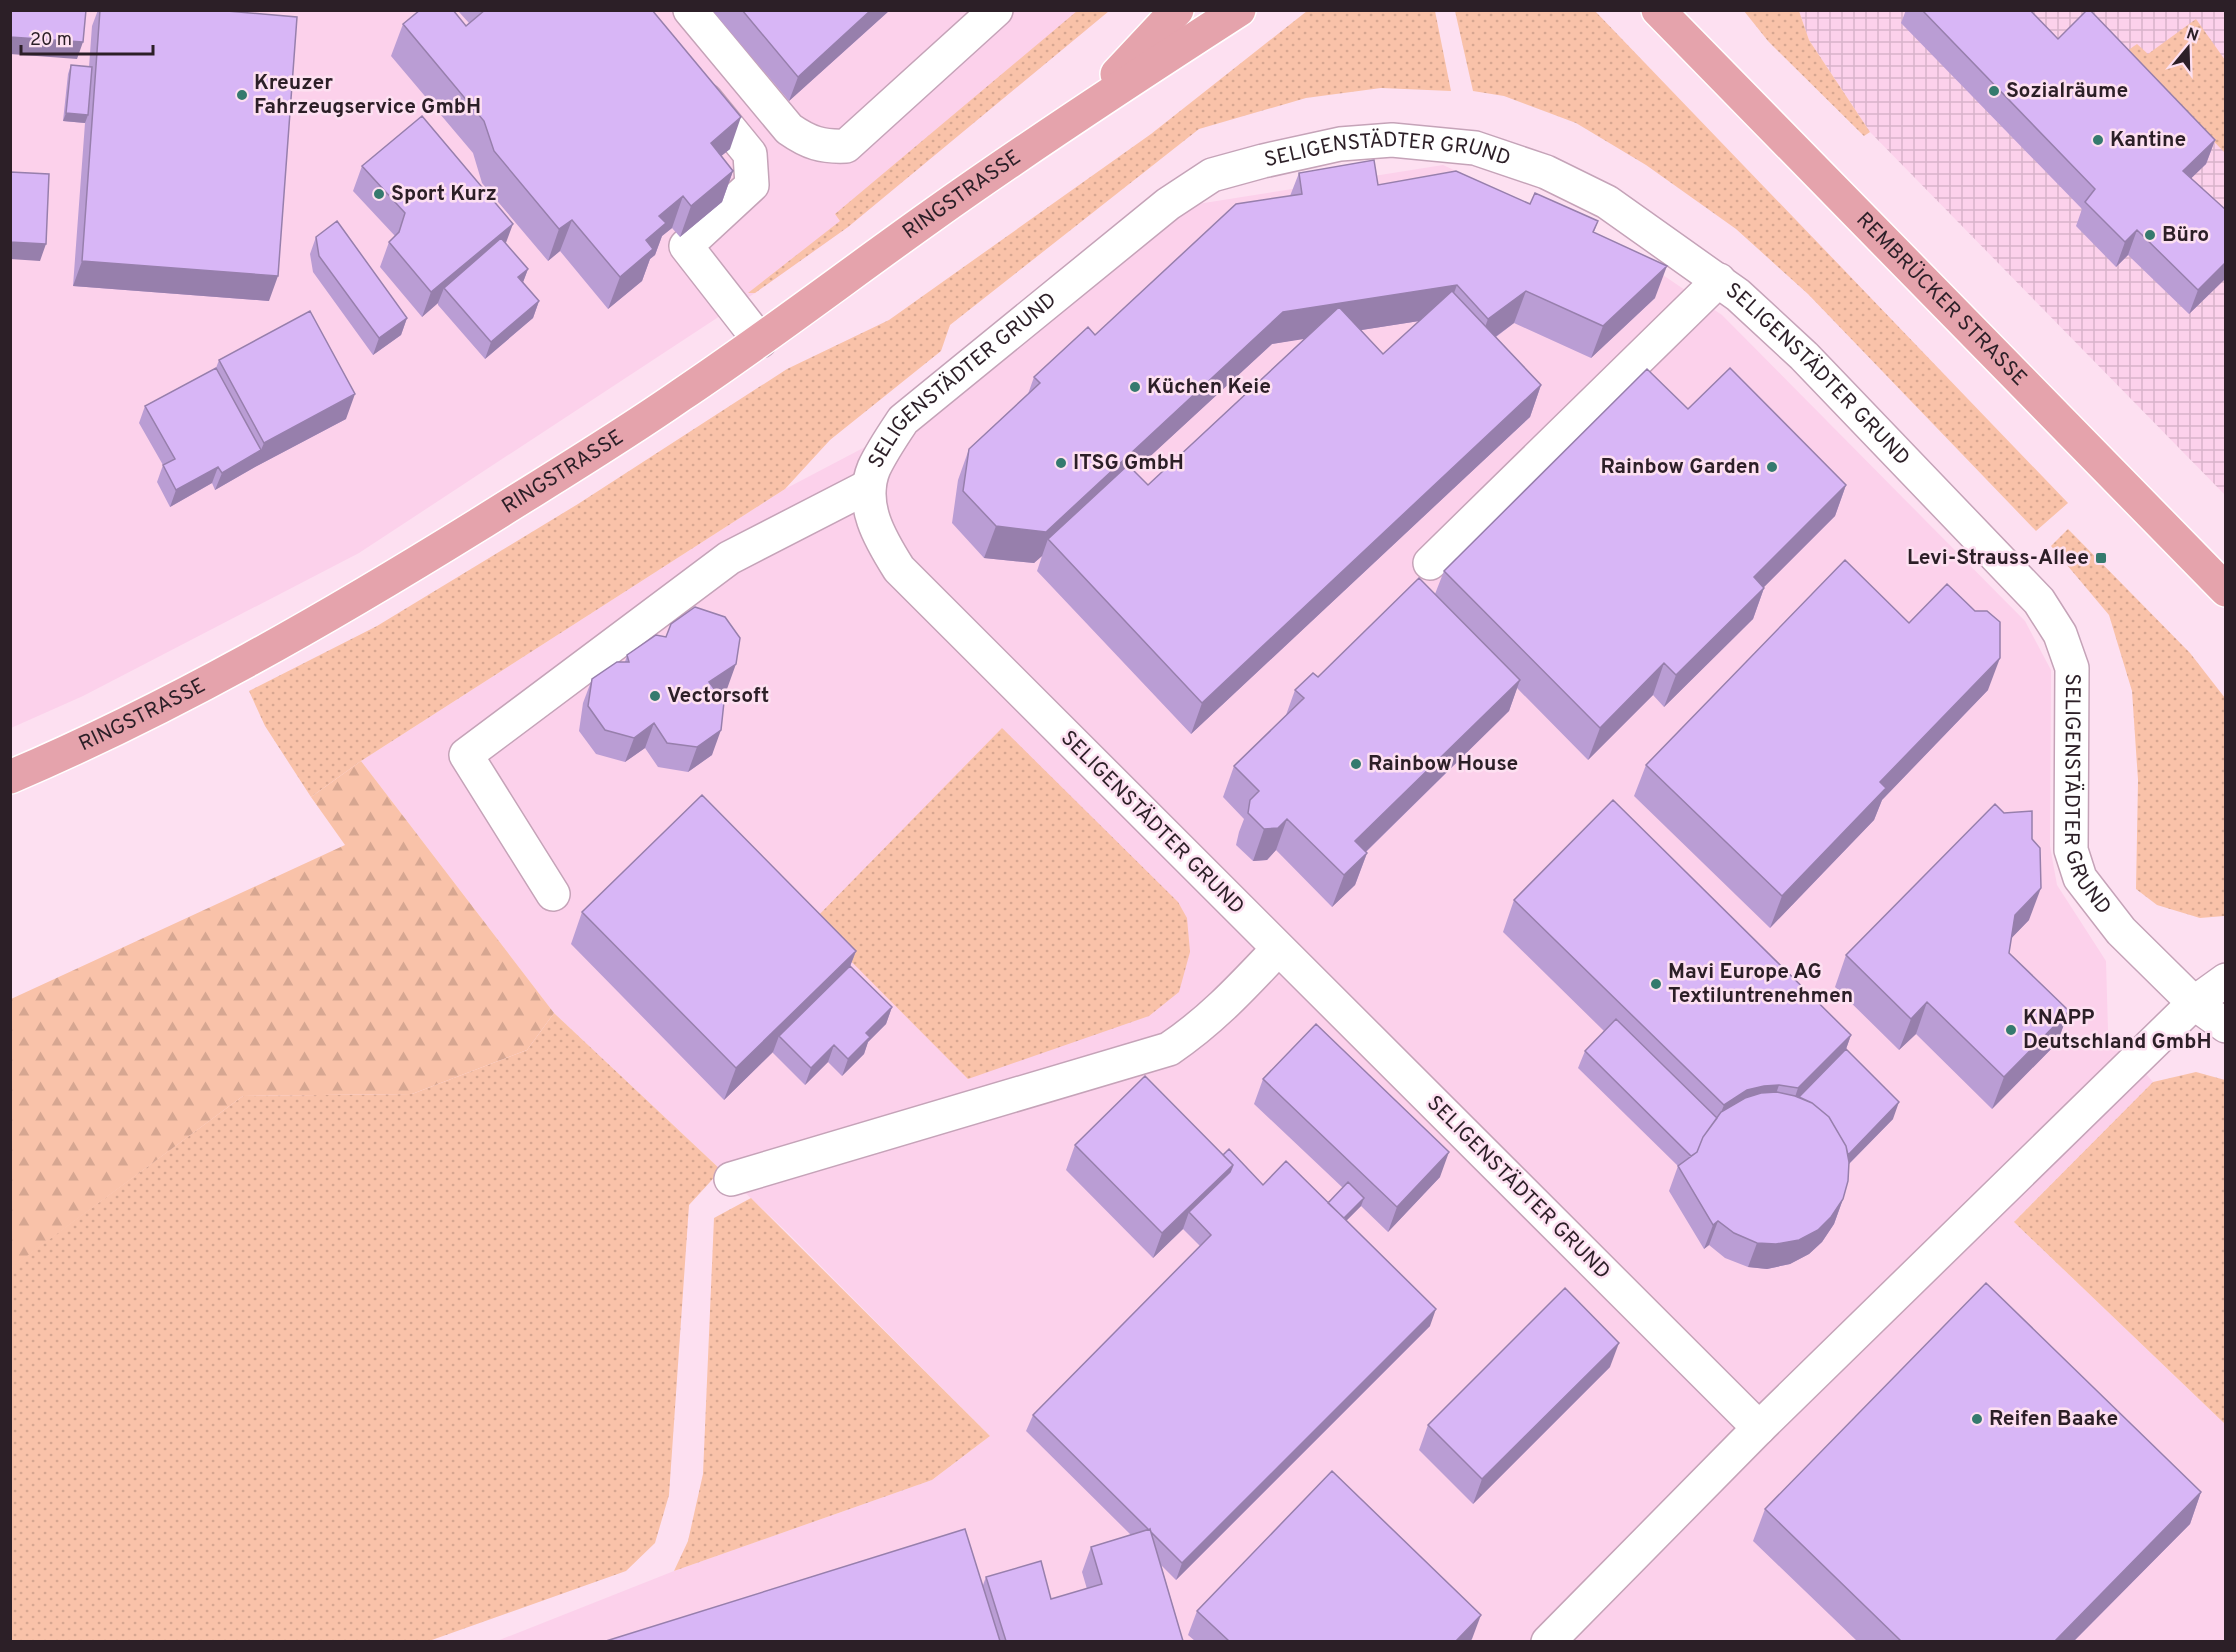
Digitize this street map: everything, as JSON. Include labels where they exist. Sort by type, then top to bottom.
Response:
[{"type":"main road","name":"RINGSTRASSE","points":[[1080,112],[1178,10]]},
{"type":"main road","name":"RINGSTRASSE","points":[[10,777],[69,752],[232,670],[395,576],[677,398],[1080,112],[1239,10]]},
{"type":"main road","name":"REMBRÜCKER STRASSE","points":[[1658,10],[2217,581]]},
{"type":"main road","points":[[1679,10],[1728,81]]},
{"type":"street","points":[[690,10],[789,129],[806,140],[827,146],[846,146],[996,10]]},
{"type":"street","points":[[684,73],[750,154],[752,185],[686,246],[760,341]]},
{"type":"street","name":"SELIGENSTÄDTER GRUND","points":[[1759,1428],[899,569],[879,538],[872,513],[869,486],[874,469],[903,420],[1168,204],[1212,175],[1340,144],[1392,140],[1475,148],[1546,172],[1607,202],[1738,295],[1804,356],[2038,601],[2060,634],[2072,668],[2071,850],[2080,878],[2121,931],[2194,1003]]},
{"type":"street","points":[[1430,562],[1719,280]]},
{"type":"street","points":[[554,894],[466,755],[729,558],[869,486]]},
{"type":"street","points":[[2217,581],[2226,608]]},
{"type":"street","points":[[731,1179],[1169,1048],[1196,1031],[1278,949]]},
{"type":"street","points":[[1548,1641],[1759,1428],[2194,1003],[2226,980]]},
{"type":"street","points":[[2194,1003],[2226,1026]]},
{"type":"shaded area","points":[[10,11],[1109,11],[848,227],[755,293],[359,553],[83,696],[11,728]]},
{"type":"shaded area","points":[[1799,11],[2225,11],[2225,495],[1870,132],[1809,40]]},
{"type":"shaded area","points":[[1443,165],[1617,244],[1722,315],[2025,621],[2051,670],[2050,846],[2057,885],[2106,961],[2108,1030],[2153,1082],[2014,1222],[2225,1424],[2225,1641],[497,1641],[674,1571],[932,1480],[990,1436],[788,1233],[554,1013],[361,761],[785,489],[926,415],[1185,206]]},
{"type":"green space","points":[[1077,11],[1109,11],[848,227],[755,293],[748,293],[840,221],[835,214]]},
{"type":"green space","points":[[1307,11],[1435,11],[1451,91],[1381,88],[1306,98],[1199,129],[950,325],[941,351],[830,440],[785,489],[361,761],[311,797],[265,726],[249,691],[377,626],[578,504],[787,369],[889,320],[1151,134]]},
{"type":"green space","points":[[1455,11],[1595,11],[2068,503],[2036,531],[1808,294],[1736,229],[1646,165],[1576,123],[1504,96],[1473,91]]},
{"type":"green space","points":[[1744,11],[1799,11],[1809,40],[1870,132],[1864,136],[1768,41]]},
{"type":"green space","points":[[2196,19],[2225,60],[2225,153],[2127,51],[2137,44],[2148,54]]},
{"type":"green space","points":[[2068,529],[2190,653],[2225,698],[2224,916],[2200,918],[2157,905],[2136,889],[2138,780],[2132,691],[2109,615],[2051,546]]},
{"type":"green space","points":[[1002,728],[1178,902],[1187,918],[1190,952],[1179,992],[1149,1016],[968,1079],[812,922]]},
{"type":"green space","points":[[361,761],[554,1013],[527,1050],[412,1094],[243,1096],[11,1268],[11,999],[345,845],[311,797]]},
{"type":"green space","points":[[554,1013],[721,1170],[689,1205],[669,1495],[655,1543],[626,1571],[429,1641],[11,1641],[10,1268],[243,1096],[412,1094],[527,1050]]},
{"type":"green space","points":[[2196,1072],[2225,1080],[2225,1424],[2014,1222],[2153,1082]]},
{"type":"green space","points":[[751,1198],[990,1436],[932,1480],[674,1571],[688,1541],[703,1474],[714,1218]]},
{"type":"building","points":[[10,10],[86,10],[83,42],[10,37]]},
{"type":"building","points":[[100,10],[215,10],[297,17],[278,276],[82,261]]},
{"type":"building","points":[[420,10],[453,10],[466,26],[485,10],[652,10],[741,117],[711,143],[733,171],[691,206],[683,196],[659,216],[666,223],[646,240],[653,249],[620,277],[572,220],[559,229],[494,151],[484,121],[403,24]]},
{"type":"building","points":[[742,10],[871,10],[798,77]]},
{"type":"building","points":[[1922,10],[2030,10],[2058,39],[2087,10],[2090,10],[2215,140],[2183,171],[2226,210],[2226,262],[2198,290],[2137,230],[2125,242],[2085,202],[2095,189]]},
{"type":"building","points":[[71,65],[92,67],[88,115],[66,113]]},
{"type":"building","points":[[422,116],[513,224],[431,292],[389,242],[399,232],[405,213],[362,166]]},
{"type":"building","name":"Küchen Keie","points":[[1374,160],[1378,185],[1456,171],[1530,204],[1535,193],[1598,221],[1593,232],[1667,266],[1603,326],[1526,291],[1488,319],[1457,285],[1283,312],[1046,532],[996,526],[963,491],[969,449],[1040,383],[1034,377],[1088,327],[1095,335],[1236,204],[1302,194],[1299,173]]},
{"type":"building","points":[[10,172],[49,174],[46,244],[10,242]]},
{"type":"building","points":[[337,221],[407,318],[379,338],[319,256],[316,237]]},
{"type":"building","points":[[501,238],[528,269],[518,277],[539,301],[491,342],[444,288]]},
{"type":"building","points":[[1452,291],[1541,385],[1202,703],[1048,539],[1128,465],[1148,485],[1339,307],[1383,354]]},
{"type":"building","points":[[310,311],[355,394],[264,443],[219,360]]},
{"type":"building","points":[[216,368],[261,450],[222,473],[218,467],[176,490],[163,465],[175,459],[145,406]]},
{"type":"building","points":[[1730,368],[1846,485],[1754,577],[1764,588],[1676,675],[1664,663],[1600,728],[1444,571],[1647,369],[1688,409]]},
{"type":"building","points":[[1845,560],[1909,623],[1947,584],[1975,611],[1987,611],[2000,622],[2000,658],[1880,782],[1886,788],[1782,896],[1646,765]]},
{"type":"building","name":"Rainbow House","points":[[1419,578],[1520,680],[1355,841],[1367,853],[1344,875],[1287,819],[1278,828],[1264,829],[1248,813],[1250,800],[1259,791],[1234,766],[1304,698],[1295,690],[1313,673],[1318,677]]},
{"type":"building","name":"Vectorsoft","points":[[695,607],[725,617],[740,638],[736,664],[709,682],[724,702],[721,730],[697,747],[667,743],[654,723],[634,738],[605,730],[588,706],[592,679],[617,662],[629,662],[627,655],[656,635],[666,637],[671,624]]},
{"type":"building","points":[[702,795],[856,951],[736,1068],[582,912]]},
{"type":"building","name":"Mavi Europe AG Textiluntrenehmen","points":[[1613,800],[1851,1035],[1798,1088],[1779,1085],[1764,1086],[1747,1090],[1724,1105],[1514,900]]},
{"type":"building","points":[[1995,804],[2004,813],[2032,811],[2032,839],[2040,848],[2041,888],[2015,915],[2009,953],[2069,1011],[2004,1077],[1927,1002],[1911,1019],[1846,955]]},
{"type":"building","points":[[850,966],[892,1007],[866,1033],[870,1037],[848,1059],[834,1045],[811,1068],[779,1036]]},
{"type":"building","points":[[1616,1019],[1717,1118],[1703,1137],[1697,1152],[1691,1156],[1585,1051]]},
{"type":"building","points":[[1316,1024],[1449,1152],[1397,1207],[1263,1079]]},
{"type":"building","points":[[1846,1049],[1899,1102],[1848,1155],[1846,1146],[1829,1117],[1812,1103],[1799,1097]]},
{"type":"building","points":[[1145,1076],[1233,1165],[1162,1233],[1075,1145]]},
{"type":"building","points":[[1777,1092],[1812,1103],[1829,1117],[1846,1146],[1849,1162],[1848,1181],[1843,1199],[1831,1217],[1818,1230],[1799,1240],[1776,1244],[1757,1243],[1734,1233],[1718,1221],[1713,1225],[1678,1166],[1697,1152],[1703,1137],[1721,1112],[1745,1098],[1761,1093]]},
{"type":"building","points":[[1229,1149],[1263,1185],[1286,1161],[1436,1309],[1182,1563],[1033,1415],[1211,1235],[1189,1212],[1230,1172],[1233,1165],[1223,1155]]},
{"type":"building","points":[[1348,1182],[1364,1198],[1344,1218],[1328,1203]]},
{"type":"building","name":"Reifen Baake","points":[[1986,1283],[2201,1492],[2055,1641],[1901,1641],[1765,1509]]},
{"type":"building","points":[[1565,1288],[1619,1343],[1482,1479],[1428,1425]]},
{"type":"building","points":[[1332,1471],[1481,1615],[1456,1641],[1229,1641],[1197,1611]]},
{"type":"building","points":[[965,1529],[1000,1641],[606,1641]]},
{"type":"building","points":[[1150,1529],[1183,1641],[1006,1641],[986,1577],[1041,1561],[1051,1599],[1102,1584],[1091,1547]]},
{"type":"place","name":"Sozialräume","points":[[1994,91]]},
{"type":"place","name":"Kreuzer Fahrzeugservice GmbH","points":[[242,95]]},
{"type":"place","name":"Kantine","points":[[2098,140]]},
{"type":"place","name":"Sport Kurz","points":[[379,194]]},
{"type":"place","name":"Büro","points":[[2150,235]]},
{"type":"place","name":"Küchen Keie","points":[[1135,387]]},
{"type":"place","name":"ITSG GmbH","points":[[1061,463]]},
{"type":"place","name":"Rainbow Garden","points":[[1772,467]]},
{"type":"place","name":"Levi-Strauss-Allee","points":[[2101,558]]},
{"type":"place","name":"Vectorsoft","points":[[655,696]]},
{"type":"place","name":"Rainbow House","points":[[1356,764]]},
{"type":"place","name":"Mavi Europe AG Textiluntrenehmen","points":[[1656,984]]},
{"type":"place","name":"KNAPP Deutschland GmbH","points":[[2011,1030]]},
{"type":"place","name":"Reifen Baake","points":[[1977,1419]]}]
